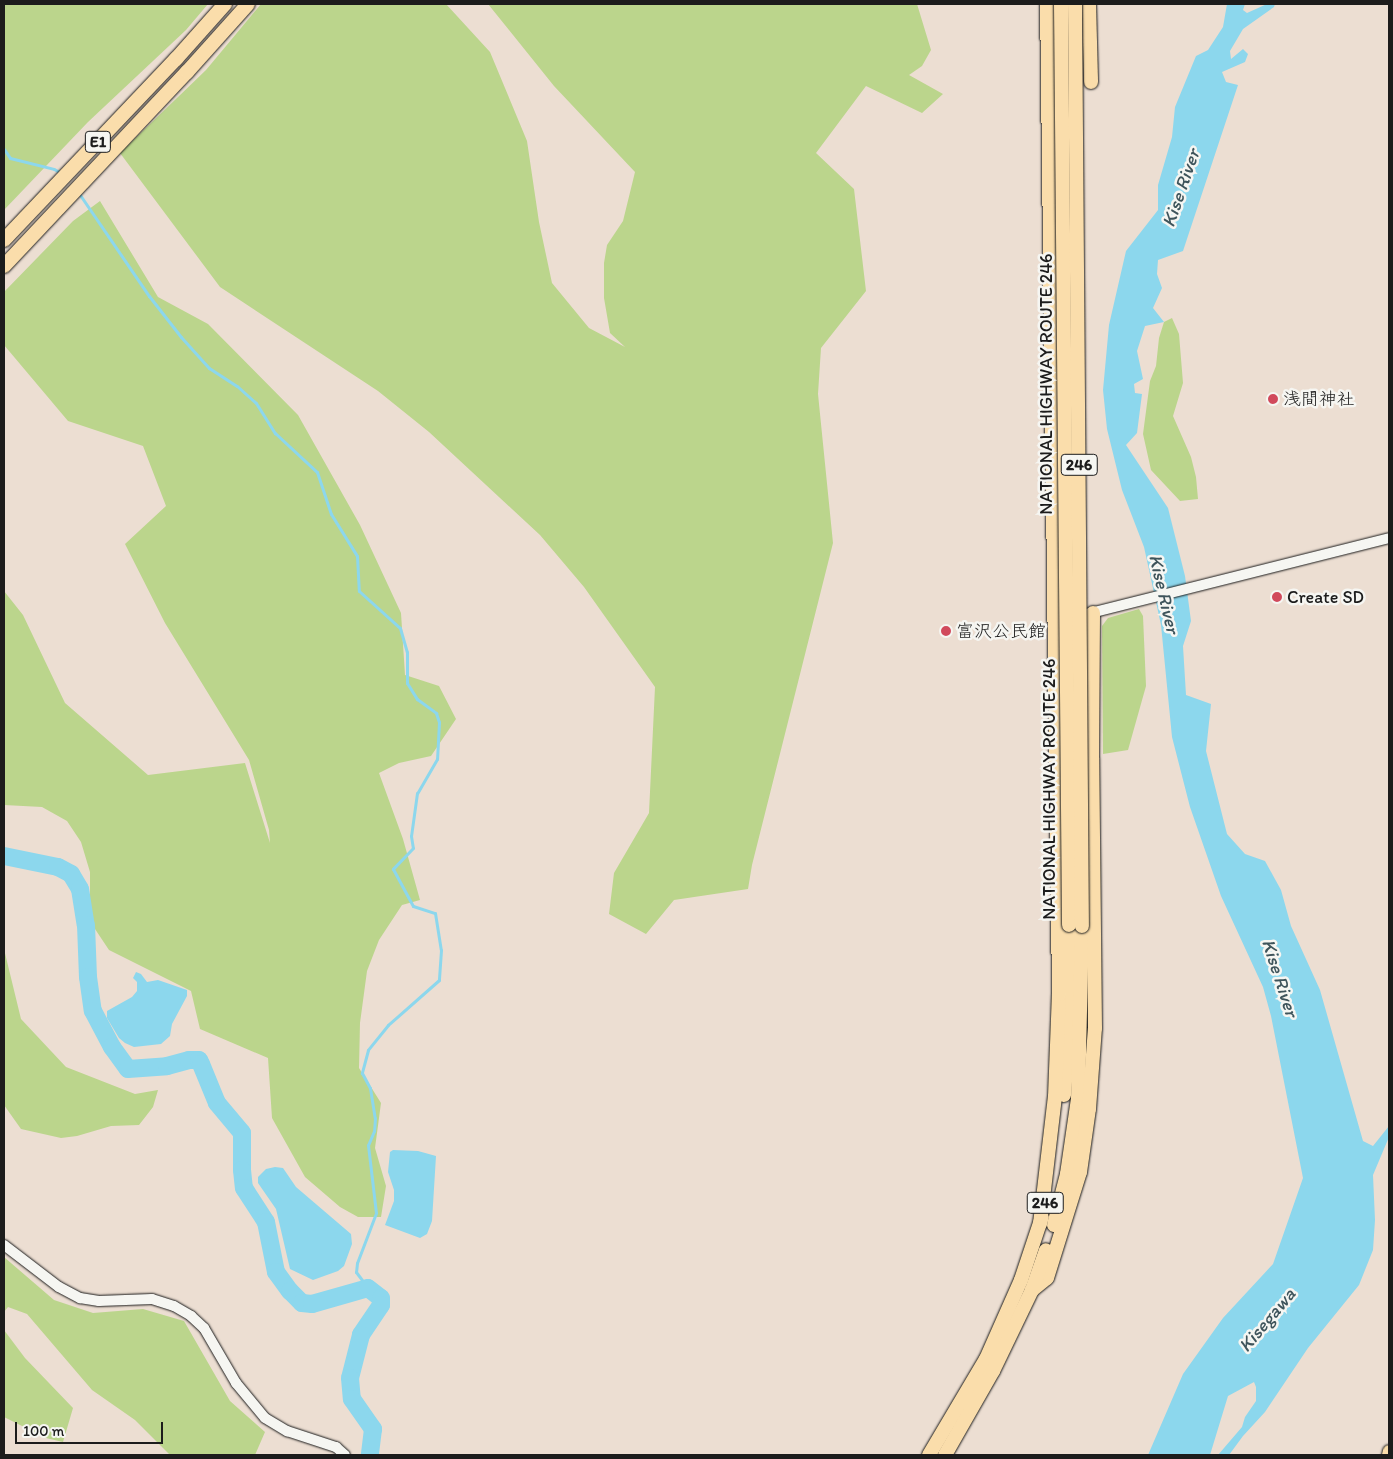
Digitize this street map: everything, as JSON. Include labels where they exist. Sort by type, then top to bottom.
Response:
[{"type":"highway","name":"E1","points":[[4,240],[176,60],[225,4]]},
{"type":"highway","name":"E1","points":[[4,266],[187,72],[248,4]]},
{"type":"highway","points":[[1040,1224],[1055,1097],[1058,994],[1048,4]]},
{"type":"highway","name":"NATIONAL HIGHWAY ROUTE 246","points":[[945,1455],[993,1371],[1032,1290],[1058,1214],[1067,1174],[1078,1098],[1082,1030],[1075,925],[1062,4]]},
{"type":"highway","name":"NATIONAL HIGHWAY ROUTE 246","points":[[929,1455],[986,1359],[1021,1280],[1040,1224],[1054,1167],[1064,1098],[1075,925],[1075,4]]},
{"type":"highway","points":[[1089,4],[1091,82]]},
{"type":"highway","points":[[1032,1290],[1047,1278],[1080,1172],[1089,1109],[1095,1028],[1093,613]]},
{"type":"main road","points":[[1388,1455],[1389,1451]]},
{"type":"street","points":[[1054,620],[1093,613],[1389,538]]},
{"type":"street","points":[[4,1245],[59,1287],[80,1298],[99,1301],[152,1299],[174,1306],[191,1316],[204,1328],[236,1383],[265,1418],[287,1431],[336,1447],[346,1455]]},
{"type":"green space","points":[[4,4],[208,4],[186,30],[88,122],[4,210]]},
{"type":"green space","points":[[261,4],[446,4],[490,52],[527,141],[539,222],[552,283],[589,328],[625,347],[610,333],[604,298],[604,263],[607,245],[623,221],[635,172],[554,86],[488,4],[917,4],[931,50],[922,66],[909,75],[943,94],[922,113],[866,86],[816,153],[854,189],[866,291],[821,348],[818,394],[833,543],[752,865],[748,889],[674,900],[646,934],[609,914],[614,873],[649,813],[655,687],[584,587],[540,535],[429,432],[378,391],[220,287],[120,153],[206,70]]},
{"type":"green space","points":[[100,201],[158,297],[208,324],[298,415],[360,525],[401,613],[405,675],[439,686],[456,719],[431,756],[399,763],[379,773],[403,839],[420,900],[402,905],[379,940],[367,971],[360,1023],[359,1068],[381,1103],[375,1148],[386,1186],[381,1217],[358,1217],[340,1207],[305,1177],[272,1118],[268,1058],[200,1029],[191,991],[109,950],[95,929],[90,906],[90,872],[81,842],[67,821],[42,807],[4,805],[4,591],[23,615],[65,703],[148,775],[245,763],[270,843],[269,830],[249,760],[165,623],[125,544],[166,506],[143,446],[68,421],[4,345],[4,292],[73,221]]},
{"type":"green space","points":[[1172,318],[1179,334],[1183,383],[1173,416],[1191,457],[1196,477],[1198,499],[1180,501],[1151,470],[1143,434],[1150,381],[1156,366],[1159,338],[1164,322]]},
{"type":"green space","points":[[1139,609],[1143,616],[1146,686],[1128,750],[1103,754],[1102,626],[1108,618]]},
{"type":"green space","points":[[4,949],[21,1019],[66,1067],[135,1094],[158,1090],[153,1107],[139,1125],[111,1126],[77,1136],[61,1138],[21,1129],[4,1105]]},
{"type":"green space","points":[[4,1257],[54,1300],[93,1313],[143,1309],[184,1321],[230,1401],[265,1432],[255,1455],[170,1455],[135,1420],[92,1390],[27,1314],[8,1307],[4,1312]]},
{"type":"green space","points":[[4,1330],[25,1358],[73,1408],[63,1442],[46,1438],[4,1417]]},
{"type":"water","points":[[1227,4],[1245,4],[1243,10],[1247,13],[1267,4],[1275,4],[1274,7],[1243,29],[1230,51],[1231,59],[1243,49],[1248,54],[1245,62],[1222,72],[1226,82],[1238,85],[1183,251],[1158,260],[1157,274],[1162,288],[1153,308],[1164,322],[1145,326],[1137,351],[1143,379],[1134,384],[1135,393],[1142,394],[1137,433],[1126,445],[1168,508],[1185,576],[1191,621],[1183,646],[1186,695],[1211,704],[1206,751],[1227,834],[1245,854],[1265,861],[1281,890],[1291,926],[1320,990],[1363,1141],[1373,1146],[1389,1126],[1389,1137],[1373,1175],[1375,1220],[1373,1250],[1359,1285],[1308,1348],[1265,1412],[1229,1455],[1218,1455],[1242,1427],[1245,1417],[1256,1401],[1254,1382],[1228,1396],[1210,1455],[1148,1455],[1183,1374],[1223,1318],[1273,1264],[1303,1178],[1271,1016],[1263,987],[1221,896],[1190,807],[1172,737],[1161,625],[1144,547],[1122,490],[1107,429],[1103,390],[1109,325],[1126,251],[1158,210],[1158,185],[1172,137],[1175,107],[1196,56],[1208,50],[1223,27]]},
{"type":"water","points":[[136,972],[141,974],[147,982],[158,980],[187,990],[187,996],[172,1024],[170,1036],[161,1044],[134,1047],[125,1043],[119,1038],[107,1018],[107,1011],[132,997],[137,991],[137,982],[133,978]]},
{"type":"water","points":[[393,1150],[418,1151],[436,1156],[432,1221],[427,1234],[420,1238],[385,1225],[394,1201],[394,1190],[388,1172],[390,1152]]},
{"type":"water","points":[[283,1168],[296,1187],[351,1234],[352,1244],[344,1266],[338,1271],[313,1280],[290,1269],[276,1209],[258,1183],[258,1177],[266,1169]]},
{"type":"waterway","points":[[4,149],[10,158],[54,169],[61,173]]},
{"type":"waterway","points":[[78,192],[149,296],[181,337],[209,368],[237,386],[256,403],[275,433],[317,472],[331,514],[357,556],[359,591],[400,628],[407,652],[407,683],[417,699],[436,713],[439,722],[437,759],[417,793],[411,836],[413,848],[393,869],[413,906],[435,913],[441,950],[439,980],[388,1025],[368,1050],[362,1073],[370,1088],[375,1118],[374,1131],[368,1145],[376,1213],[357,1263],[356,1272],[368,1288]]},
{"type":"waterway","points":[[4,856],[58,867],[71,874],[80,889],[86,925],[88,977],[93,1011],[112,1047],[128,1069],[167,1066],[189,1060],[199,1060],[217,1103],[242,1133],[244,1188],[266,1222],[276,1272],[290,1291],[302,1303],[312,1304],[368,1288],[381,1298],[381,1305],[361,1335],[350,1378],[352,1399],[373,1429],[370,1455]]},
{"type":"place","name":"浅間神社","points":[[1273,399]]},
{"type":"place","name":"Create SD","points":[[1277,597]]},
{"type":"place","name":"富沢公民館","points":[[946,631]]},
{"type":"water label","name":"Kise River","points":[[1181,188]]},
{"type":"water label","name":"Kise River","points":[[1164,594]]},
{"type":"water label","name":"Kise River","points":[[1280,978]]},
{"type":"water label","name":"Kisegawa","points":[[1267,1320]]}]
